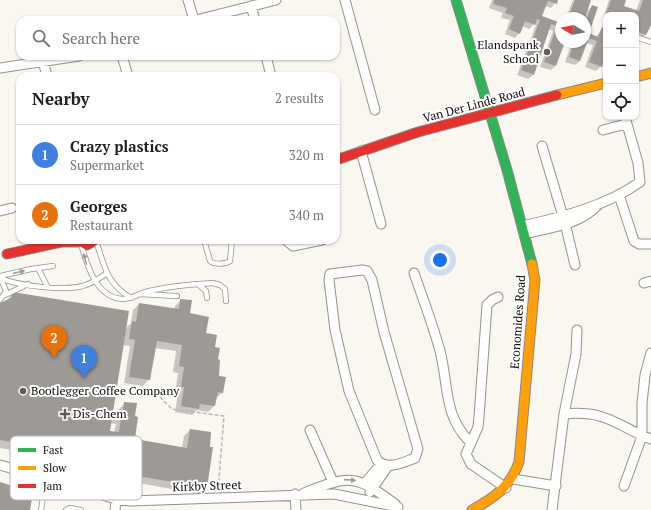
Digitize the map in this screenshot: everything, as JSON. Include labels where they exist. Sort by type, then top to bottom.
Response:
[{"type":"main road","name":"Economides Road","points":[[456,0],[535,274],[519,462],[513,480],[506,488],[472,510]]},
{"type":"main road","points":[[639,76],[651,73]]},
{"type":"main road","name":"Van Der Linde Road","points":[[340,159],[603,84]]},
{"type":"main road","name":"Van Der Linde Road","points":[[490,115],[603,89]]},
{"type":"main road","points":[[3,255],[30,244]]},
{"type":"main road","points":[[3,255],[25,252],[53,244]]},
{"type":"street","points":[[188,0],[194,16]]},
{"type":"street","points":[[221,16],[251,6],[276,0]]},
{"type":"street","points":[[345,0],[375,110]]},
{"type":"street","points":[[251,6],[254,16]]},
{"type":"street","points":[[0,68],[55,60]]},
{"type":"street","points":[[123,60],[127,72]]},
{"type":"street","points":[[267,60],[270,72]]},
{"type":"street","points":[[43,62],[46,72]]},
{"type":"street","points":[[523,230],[564,219],[619,195],[640,182],[638,164],[626,120],[603,130]]},
{"type":"street","points":[[542,146],[564,219],[575,265]]},
{"type":"street","points":[[362,153],[381,224]]},
{"type":"street","points":[[619,195],[634,242],[639,244],[651,244]]},
{"type":"street","points":[[0,211],[12,208]]},
{"type":"street","points":[[291,244],[293,246],[303,244]]},
{"type":"street","points":[[365,500],[369,485],[385,465],[415,458],[418,449],[384,332],[372,280],[367,271],[334,272],[330,274],[330,288],[335,330],[349,391],[378,460],[385,465]]},
{"type":"street","points":[[414,273],[439,351],[452,414],[459,431],[470,442]]},
{"type":"street","points":[[498,297],[487,305],[478,427],[467,450],[468,459],[506,488]]},
{"type":"street","points":[[552,510],[564,414],[576,354],[577,330]]},
{"type":"street","points":[[624,486],[647,437],[642,403],[645,375],[651,353]]},
{"type":"street","points":[[564,414],[583,412],[596,414],[616,421],[647,437]]},
{"type":"street","points":[[310,430],[331,482],[334,494]]},
{"type":"street","name":"Kirkby Street","points":[[0,465],[10,468]]},
{"type":"street","name":"Kirkby Street","points":[[297,494],[331,482],[348,479],[369,485],[400,509]]},
{"type":"street","points":[[513,480],[556,486]]},
{"type":"street","points":[[296,510],[297,494]]},
{"type":"street","name":"Kirkby Street","points":[[123,500],[334,494],[400,509]]},
{"type":"street","points":[[115,510],[116,500]]},
{"type":"lane","points":[[639,38],[651,42]]},
{"type":"lane","points":[[80,244],[88,269],[96,282],[114,297],[122,299],[131,298],[139,294],[195,284],[220,285],[226,290],[226,302]]},
{"type":"lane","points":[[97,244],[107,273],[116,288],[131,298]]},
{"type":"lane","points":[[205,244],[210,261],[215,263],[228,263],[230,261],[232,244]]},
{"type":"lane","points":[[0,278],[38,268],[53,266]]},
{"type":"lane","points":[[38,268],[47,286]]},
{"type":"lane","points":[[0,278],[28,284],[70,288],[96,282],[107,273]]},
{"type":"lane","points":[[0,278],[6,286],[5,295]]},
{"type":"lane","points":[[0,300],[5,295],[28,284]]},
{"type":"lane","points":[[195,284],[204,287],[207,298]]},
{"type":"lane","points":[[139,294],[150,296],[177,296]]},
{"type":"lane","points":[[41,510],[43,500]]},
{"type":"lane","points":[[66,510],[70,508],[81,510]]},
{"type":"path","points":[[138,391],[155,392],[172,409],[224,416],[217,498]]},
{"type":"building","points":[[494,0],[558,0],[557,4],[548,1],[542,16],[555,21],[555,25],[551,24],[534,75],[521,70],[540,20],[537,19],[535,25],[525,21],[520,34],[509,29],[514,16],[505,13],[507,8],[493,4]]},
{"type":"building","points":[[575,0],[591,0],[587,12],[570,12]]},
{"type":"building","points":[[611,0],[626,0],[624,6],[639,11],[643,0],[651,0],[651,25],[646,35],[639,32],[639,12],[606,12]]},
{"type":"building","points":[[592,5],[598,7],[591,27],[591,12],[589,12]]},
{"type":"building","points":[[602,27],[602,67],[589,62],[597,41],[591,39],[591,34],[598,37]]},
{"type":"building","points":[[555,32],[555,48],[563,48],[556,66],[544,62]]},
{"type":"building","points":[[572,48],[585,48],[580,61],[569,57]]},
{"type":"building","points":[[13,292],[129,311],[110,431],[119,432],[121,418],[116,417],[118,410],[123,410],[124,402],[137,403],[135,416],[138,417],[135,436],[10,436],[10,442],[0,440],[0,303],[11,298]]},
{"type":"building","points":[[180,299],[192,300],[190,313],[209,317],[206,333],[217,335],[215,347],[220,348],[218,359],[220,360],[219,376],[226,377],[223,393],[218,392],[215,406],[200,404],[199,409],[181,406],[184,387],[181,387],[184,367],[179,366],[182,345],[157,341],[150,380],[129,377],[135,340],[129,339],[132,321],[136,322],[139,303],[179,309]]},
{"type":"building","points":[[190,429],[211,432],[210,447],[213,447],[207,488],[142,477],[142,440],[187,448]]},
{"type":"building","points":[[0,482],[10,485],[10,500],[32,500],[30,510],[0,510]]},
{"type":"traffic: fast","points":[[456,0],[507,170],[532,264]]},
{"type":"traffic: slow","points":[[639,76],[651,73]]},
{"type":"traffic: slow","points":[[557,95],[603,84]]},
{"type":"traffic: slow","points":[[472,510],[494,496],[506,485],[519,462],[535,280],[532,264]]},
{"type":"traffic: jam","points":[[340,159],[418,132],[557,95]]},
{"type":"traffic: jam","points":[[7,254],[53,244]]},
{"type":"traffic: jam","points":[[85,244],[89,244]]},
{"type":"place","name":"Elandspank School","points":[[547,52]]},
{"type":"place","name":"Georges","points":[[54,358]]},
{"type":"place","name":"Crazy plastics","points":[[84,378]]},
{"type":"place","name":"Bootlegger Coffee Company","points":[[23,391]]},
{"type":"place","name":"Dis-Chem","points":[[65,414]]}]
